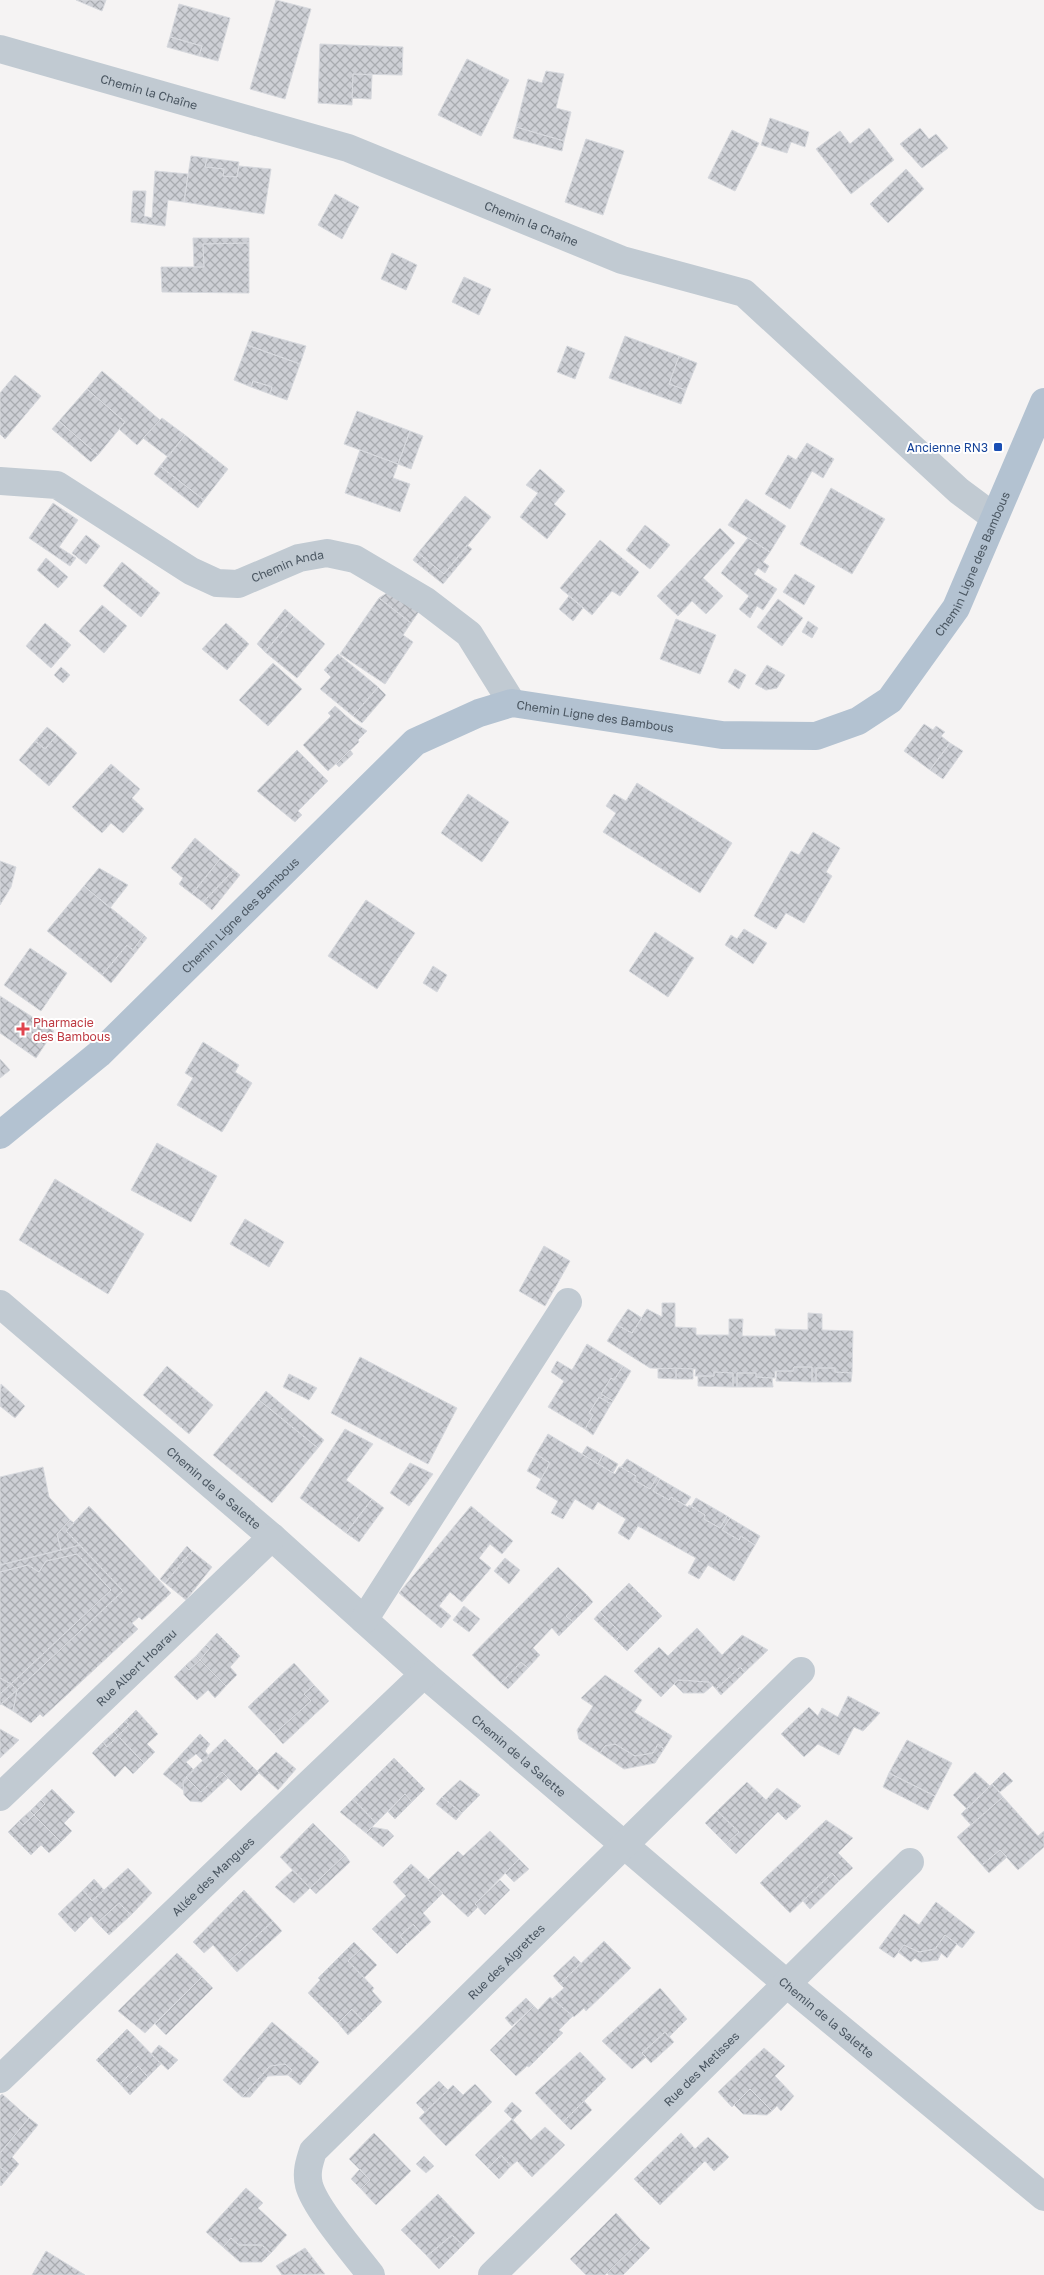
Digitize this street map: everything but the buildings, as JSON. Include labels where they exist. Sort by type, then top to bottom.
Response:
[{"type":"main road","name":"Chemin Ligne des Bambous","points":[[0,1135],[99,1054],[414,742],[479,713],[512,703],[722,736],[816,736],[858,722],[890,700],[956,608],[1044,402]]},
{"type":"street","name":"Chemin la Chaîne","points":[[0,49],[348,148],[622,260],[744,293],[959,491],[994,517]]},
{"type":"street","name":"Chemin Anda","points":[[0,481],[57,485],[190,571],[217,583],[238,584],[299,558],[327,553],[355,559],[426,600],[469,634],[512,703]]},
{"type":"street","points":[[364,1620],[568,1302]]},
{"type":"street","name":"Chemin de la Salette","points":[[0,1304],[272,1538],[424,1674],[787,1984],[1044,2197]]},
{"type":"street","name":"Rue Albert Hoarau","points":[[0,1797],[272,1538]]},
{"type":"street","name":"Rue des Aigrettes","points":[[371,2275],[315,2200],[309,2185],[307,2168],[313,2151],[626,1846],[801,1671]]},
{"type":"street","name":"Allée des Mangues","points":[[0,2079],[424,1674]]},
{"type":"street","name":"Rue des Metisses","points":[[492,2275],[910,1862]]},
{"type":"place","name":"Ancienne RN3","points":[[998,447]]},
{"type":"place","name":"Pharmacie des Bambous","points":[[23,1029]]}]
